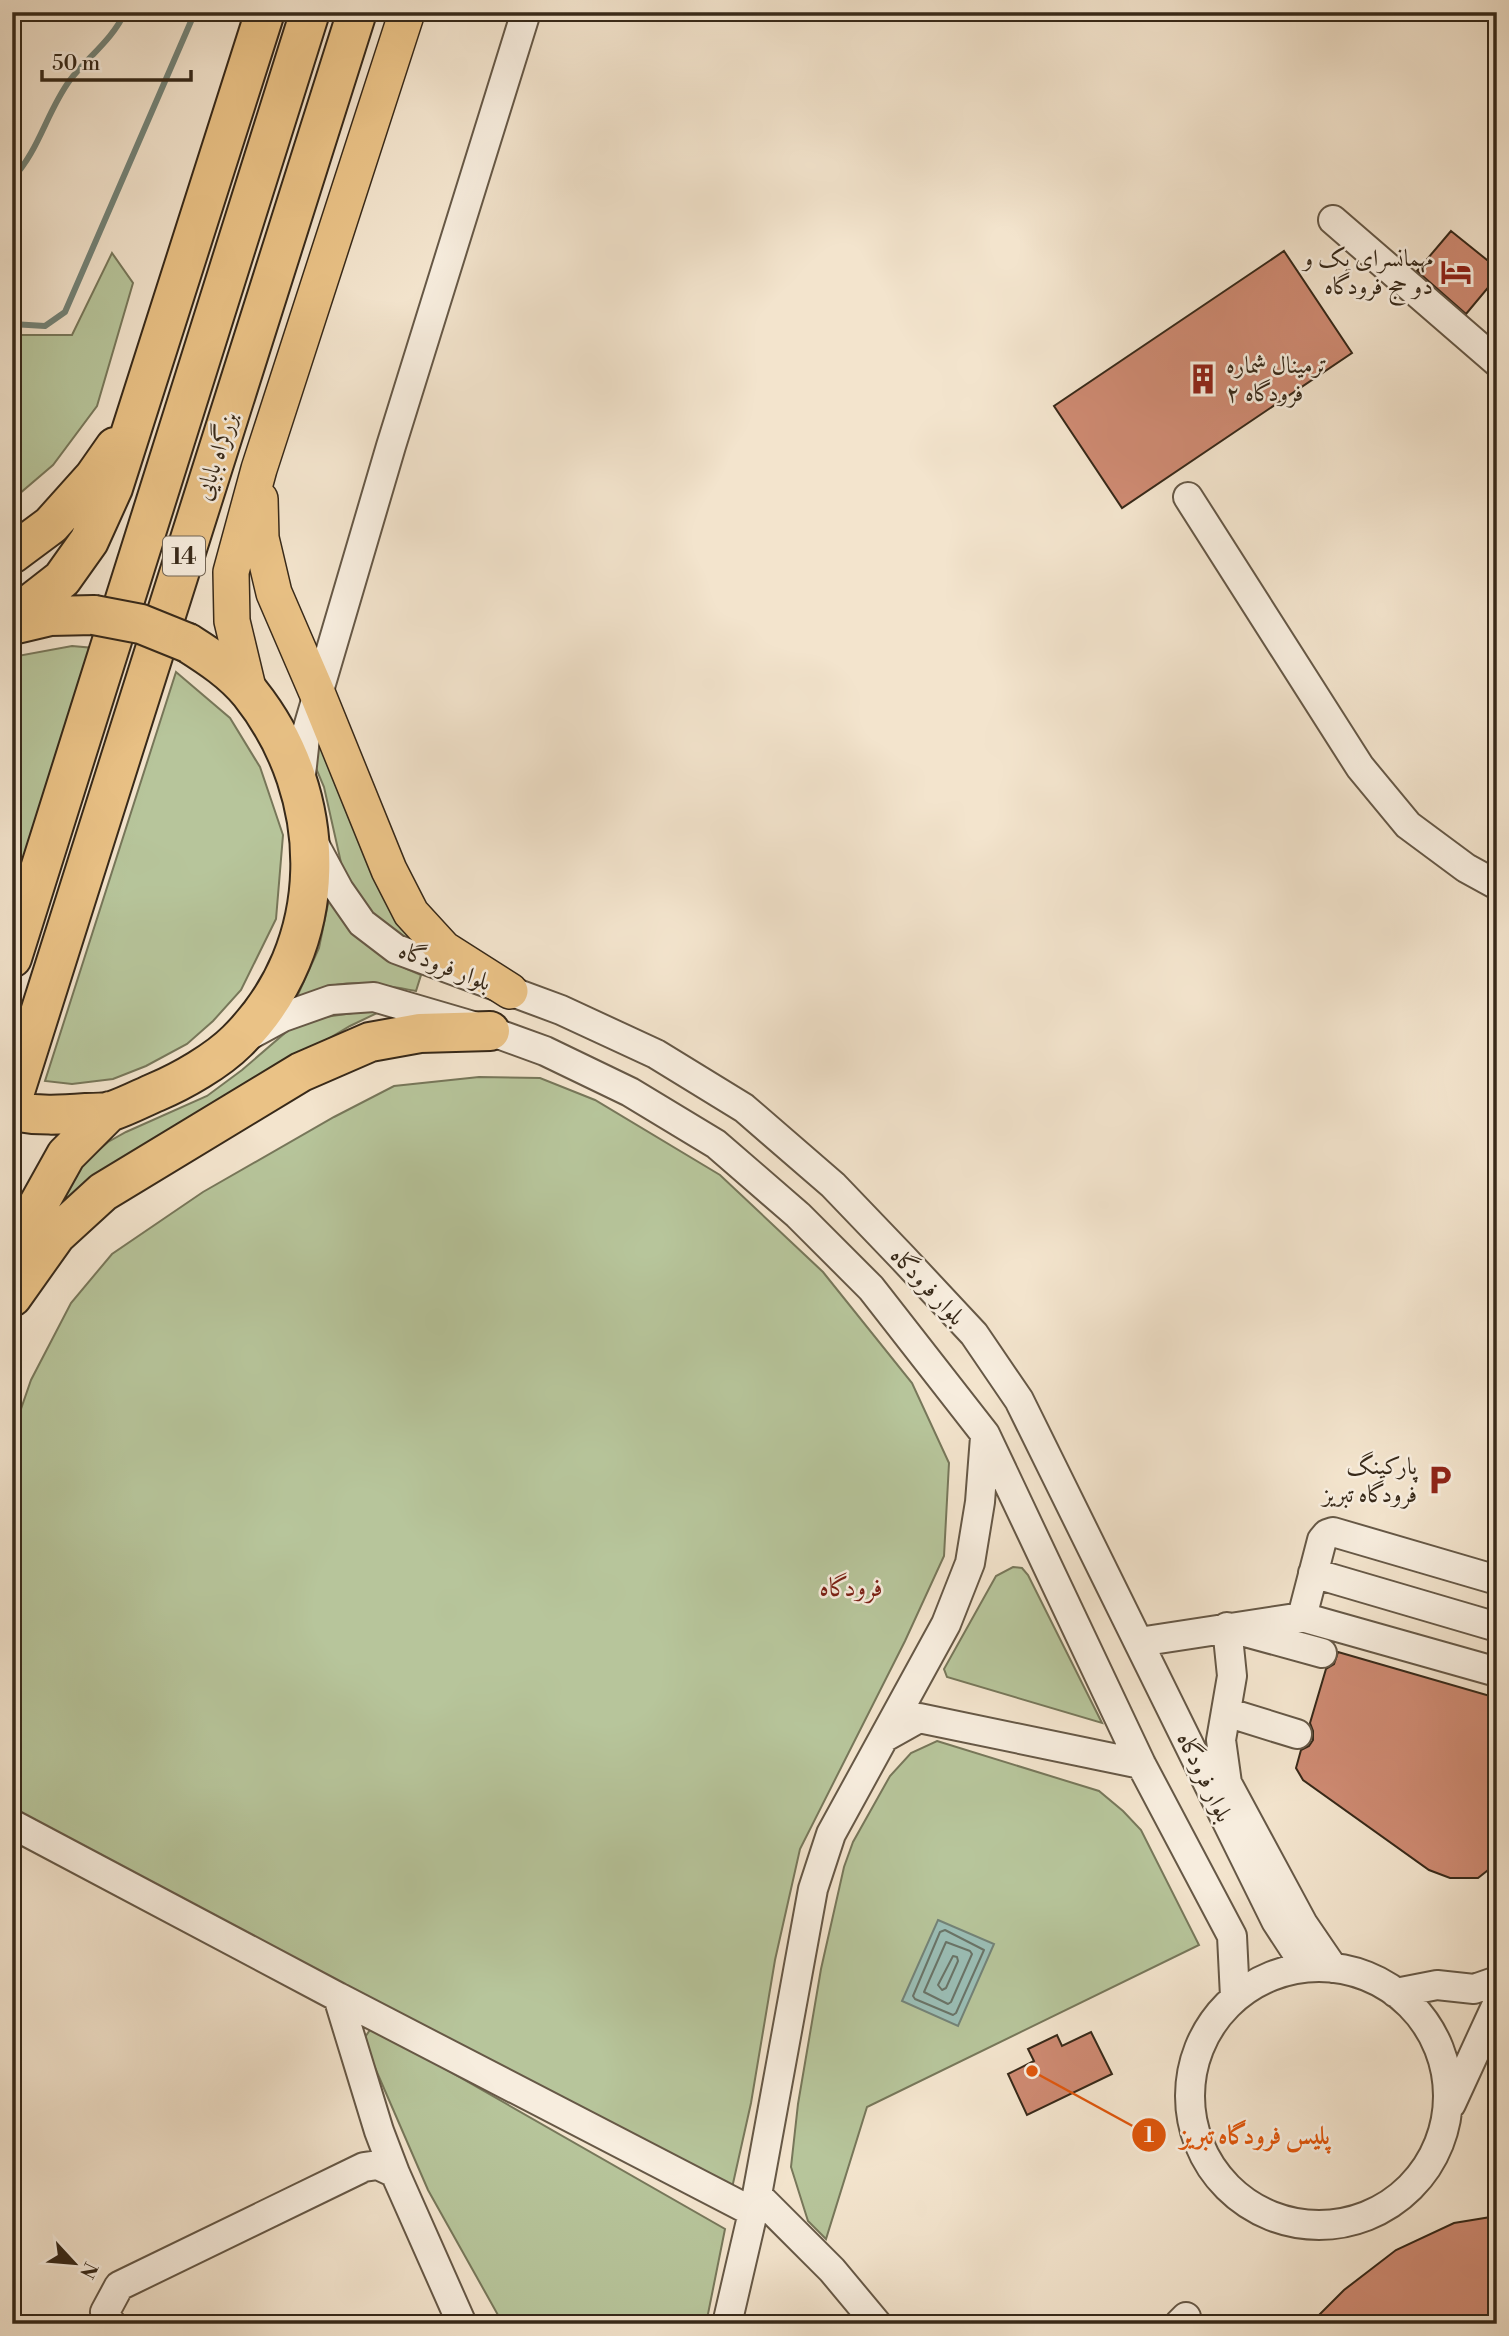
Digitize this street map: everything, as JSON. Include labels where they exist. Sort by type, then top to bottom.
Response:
[{"type":"highway","points":[[12,618],[62,579],[89,541],[113,488],[265,12]]},
{"type":"highway","name":"بزرگراه بابایی","points":[[12,958],[310,12]]},
{"type":"highway","name":"بزرگراه بابایی","points":[[22,1109],[356,12]]},
{"type":"highway","points":[[12,554],[51,525],[94,477],[136,417]]},
{"type":"highway","points":[[12,625],[50,616],[94,615],[141,624],[188,643],[219,663],[249,692],[279,738],[300,786],[311,838],[310,896],[296,951],[271,999],[236,1042],[181,1081],[110,1111],[66,1155],[37,1207],[12,1284]]},
{"type":"highway","points":[[12,1297],[56,1235],[103,1192],[301,1073],[370,1042],[420,1033],[490,1031]]},
{"type":"highway","points":[[22,1109],[110,1111]]},
{"type":"main road","points":[[249,692],[232,621],[232,572],[259,469],[407,12]]},
{"type":"main road","points":[[259,469],[261,538],[274,593],[389,870],[411,913],[444,949],[510,991]]},
{"type":"street","points":[[300,786],[305,738],[395,432],[526,12]]},
{"type":"street","points":[[1333,220],[1497,362]]},
{"type":"street","points":[[1188,497],[1360,767],[1408,825],[1466,868],[1497,885]]},
{"type":"street","name":"بلوار فرودگاه","points":[[311,838],[338,890],[362,923],[396,949],[561,1010],[656,1054],[744,1108],[833,1185],[974,1334],[1020,1400],[1276,1921],[1320,1967]]},
{"type":"street","name":"بلوار فرودگاه","points":[[236,1042],[283,1017],[331,1000],[374,997],[490,1031],[545,1051],[630,1092],[716,1144],[798,1215],[870,1288],[985,1434],[1140,1764],[1232,1936],[1235,1997]]},
{"type":"street","points":[[727,2324],[755,2204],[813,1889],[831,1834],[946,1624],[970,1563],[985,1434]]},
{"type":"street","points":[[1302,1617],[1322,1540],[1327,1534],[1334,1532],[1497,1580]]},
{"type":"street","points":[[1313,1573],[1497,1627]]},
{"type":"street","points":[[1139,1642],[1302,1617],[1497,1672]]},
{"type":"street","points":[[1227,1627],[1322,1654]]},
{"type":"street","points":[[1227,1627],[1232,1676],[1221,1740],[1227,1783],[1303,1924],[1320,1967]]},
{"type":"street","points":[[1226,1712],[1297,1734]]},
{"type":"street","points":[[885,1737],[919,1718],[1140,1764]]},
{"type":"street","points":[[12,1824],[338,1997],[755,2204],[832,2270],[877,2324]]},
{"type":"street","points":[[1448,2110],[1447,2072],[1434,2035],[1412,2005],[1381,1982],[1345,1969],[1320,1967],[1269,1976],[1235,1997],[1207,2029],[1192,2068],[1189,2111],[1200,2151],[1224,2186],[1258,2212],[1298,2225],[1340,2225],[1380,2211],[1413,2186],[1437,2151],[1448,2110],[1493,2018]]},
{"type":"street","points":[[1395,1993],[1437,1985],[1474,1989],[1497,1980]]},
{"type":"street","points":[[338,1997],[379,2131],[462,2324]]},
{"type":"street","points":[[111,2324],[105,2312],[119,2286],[364,2167],[377,2165],[395,2173]]},
{"type":"green space","points":[[112,253],[133,283],[97,406],[53,465],[12,500],[12,335],[72,335]]},
{"type":"green space","points":[[72,646],[94,648],[12,902],[12,657]]},
{"type":"green space","points":[[176,672],[230,718],[260,767],[283,835],[276,919],[241,990],[213,1021],[187,1044],[146,1066],[113,1079],[72,1084],[45,1081]]},
{"type":"green space","points":[[321,731],[416,943],[396,934],[369,911],[344,876],[324,787],[313,761]]},
{"type":"green space","points":[[329,899],[358,934],[381,954],[421,975],[416,991],[380,985],[343,984],[320,989],[295,1001],[319,948]]},
{"type":"green space","points":[[367,1011],[398,1014],[377,1013],[350,1026],[121,1163],[51,1219],[82,1164],[108,1142],[207,1096],[292,1027],[325,1017]]},
{"type":"green space","points":[[479,1077],[540,1078],[595,1100],[720,1175],[823,1272],[912,1383],[949,1463],[944,1556],[905,1641],[800,1849],[775,1960],[751,2103],[732,2188],[12,1813],[12,1435],[31,1380],[71,1303],[112,1254],[203,1192],[334,1117],[394,1086]]},
{"type":"green space","points":[[1013,1567],[1022,1568],[1028,1575],[1102,1723],[947,1677],[944,1669],[996,1576]]},
{"type":"green space","points":[[937,1741],[1099,1791],[1141,1830],[1199,1945],[867,2107],[826,2239],[808,2221],[791,2167],[798,2104],[821,1969],[844,1867],[853,1842],[890,1776],[911,1753]]},
{"type":"green space","points":[[372,2027],[725,2229],[706,2324],[503,2324],[428,2190],[363,2040]]},
{"type":"water","points":[[938,1920],[994,1944],[958,2026],[902,2001]]},
{"type":"building","name":"مهمانسرای یک و دو حج فرودگاه","points":[[1451,231],[1497,268],[1497,277],[1466,314],[1417,271]]},
{"type":"building","name":"ترمينال شماره ۲ فرودگاه","points":[[1284,251],[1352,353],[1122,508],[1054,406]]},
{"type":"building","points":[[1338,1652],[1497,1698],[1497,1863],[1478,1878],[1450,1878],[1429,1870],[1303,1780],[1296,1768],[1301,1750],[1313,1740],[1310,1723],[1326,1669],[1334,1664]]},
{"type":"building","points":[[1091,2032],[1112,2074],[1027,2115],[1008,2074],[1034,2061],[1028,2049],[1057,2035],[1062,2046]]},
{"type":"building","points":[[1497,2216],[1497,2324],[1310,2324],[1344,2290],[1396,2250],[1454,2223]]},
{"type":"waterway","points":[[12,179],[29,156],[70,80],[107,39],[125,12]]},
{"type":"waterway","points":[[12,324],[45,326],[65,312],[195,12]]},
{"type":"place","name":"مهمانسرای یک و دو حج فرودگاه","points":[[1456,272]]},
{"type":"place","name":"ترمينال شماره ۲ فرودگاه","points":[[1203,379]]},
{"type":"place","name":"پارکینگ فرودگاه تبریز","points":[[1440,1480]]},
{"type":"place","name":"پلیس فرودگاه تبریز","points":[[1032,2071]]},
{"type":"district","name":"فرودگاه","points":[[851,1587]]}]
